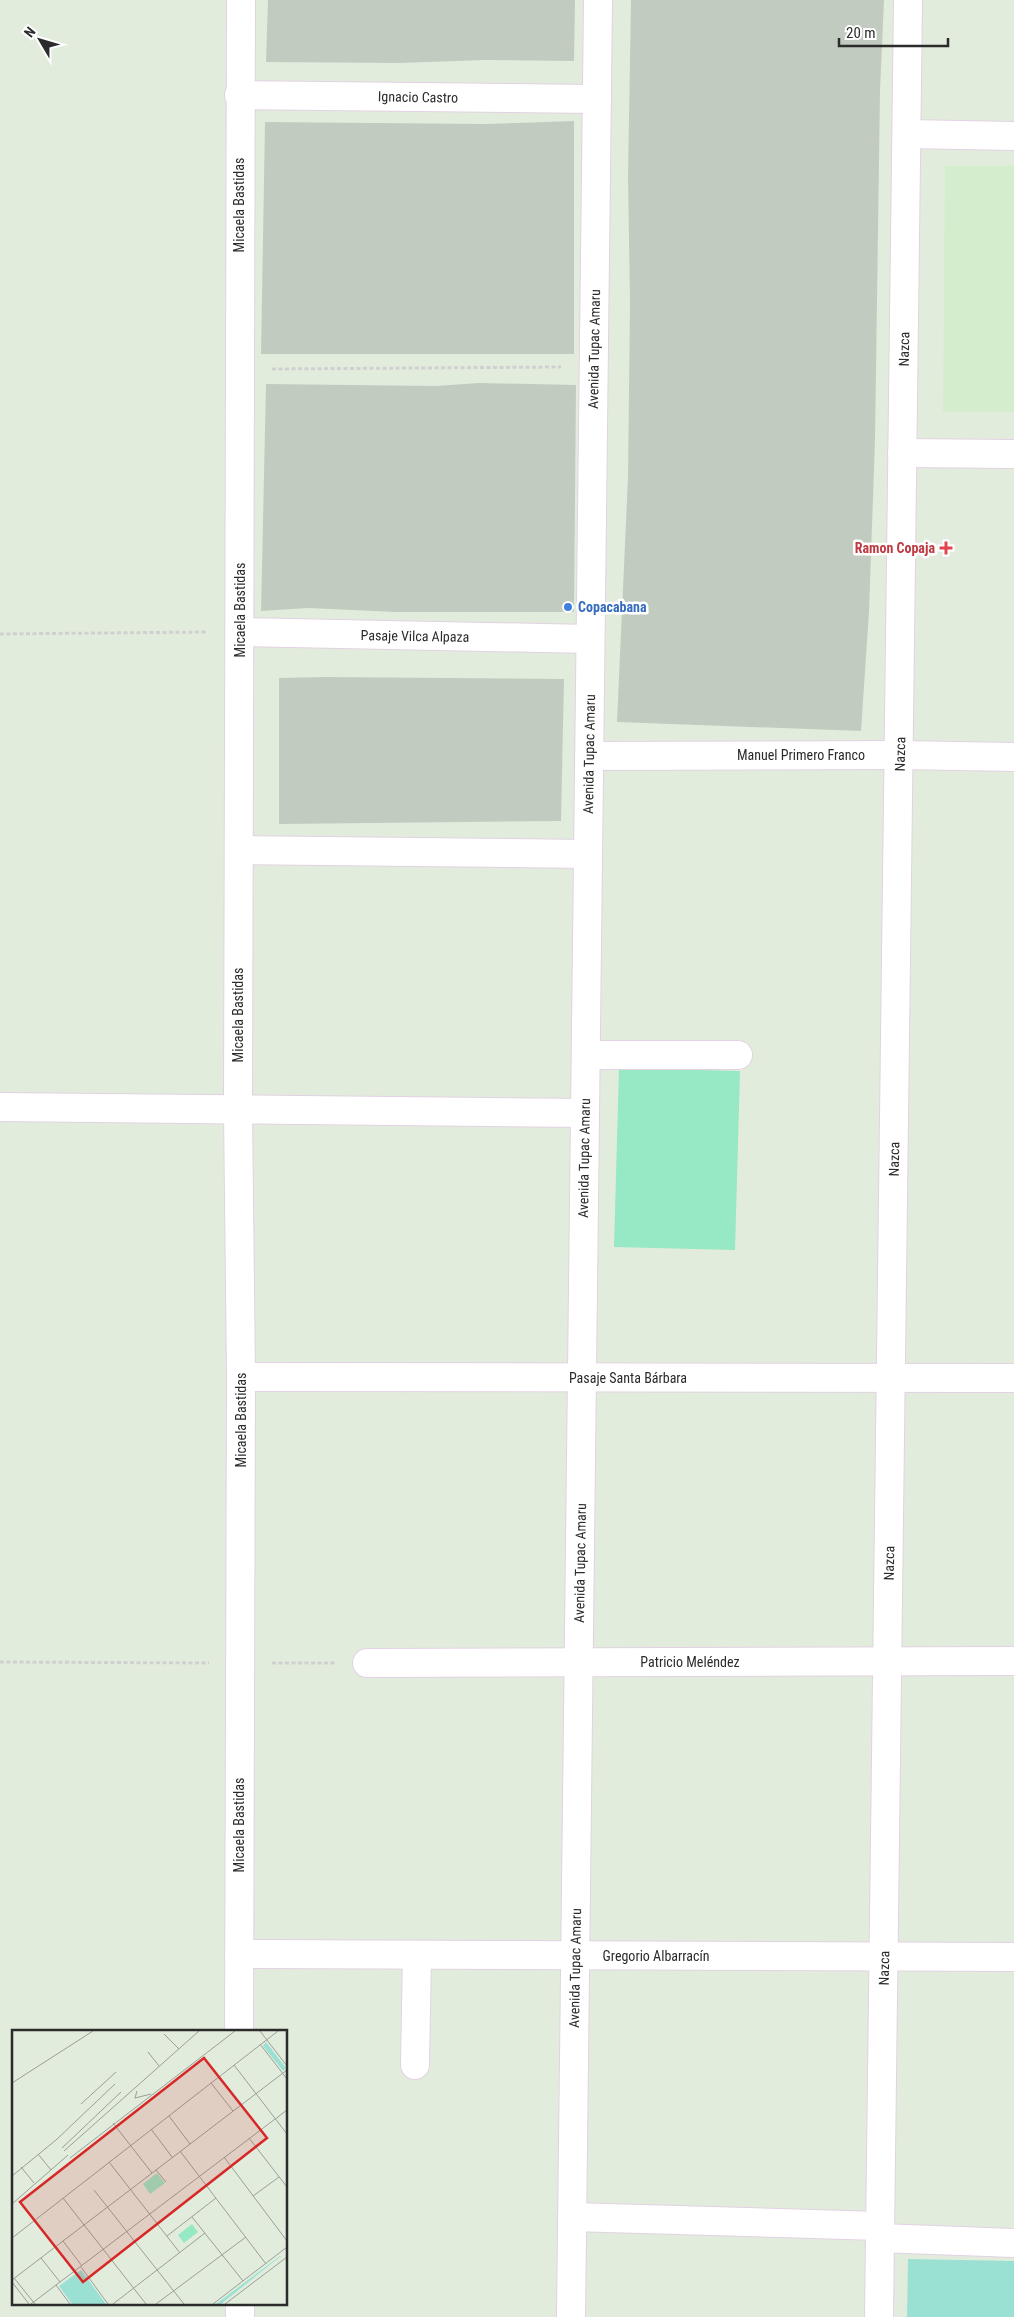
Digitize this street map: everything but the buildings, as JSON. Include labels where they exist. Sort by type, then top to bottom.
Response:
[{"type":"street","name":"Micaela Bastidas","points":[[239,2030],[241,1377],[238,850],[240,632],[239,95],[241,0]]},
{"type":"street","name":"Avenida Tupac Amaru","points":[[571,2317],[598,0]]},
{"type":"street","name":"Nazca","points":[[879,2317],[908,0]]},
{"type":"street","name":"Ignacio Castro","points":[[239,95],[597,100]]},
{"type":"street","points":[[907,134],[1014,136]]},
{"type":"street","points":[[902,453],[1014,454]]},
{"type":"street","name":"Pasaje Vilca Alpaza","points":[[240,632],[590,639]]},
{"type":"street","name":"Manuel Primero Franco","points":[[589,756],[900,755],[1014,757]]},
{"type":"street","points":[[238,850],[588,854]]},
{"type":"street","points":[[586,1055],[738,1055]]},
{"type":"street","points":[[0,1107],[585,1113]]},
{"type":"street","name":"Pasaje Santa Bárbara","points":[[241,1377],[1014,1378]]},
{"type":"street","name":"Patricio Meléndez","points":[[367,1663],[1014,1661]]},
{"type":"street","name":"Gregorio Albarracín","points":[[239,1954],[1014,1957]]},
{"type":"street","points":[[415,2065],[417,1955]]},
{"type":"street","points":[[572,2217],[880,2232],[1014,2243]]},
{"type":"street","points":[[240,2304],[240,2317]]},
{"type":"path","points":[[240,369],[594,367]]},
{"type":"path","points":[[0,634],[240,632]]},
{"type":"path","points":[[0,1662],[367,1663]]},
{"type":"shaded area","points":[[945,166],[1014,166],[1014,412],[943,412]]},
{"type":"shaded area","points":[[908,2259],[1014,2261],[1014,2317],[907,2317]]},
{"type":"green space","points":[[619,1068],[740,1071],[735,1250],[614,1247]]},
{"type":"place","name":"Ramon Copaja","points":[[946,548]]},
{"type":"place","name":"Copacabana","points":[[568,607]]}]
